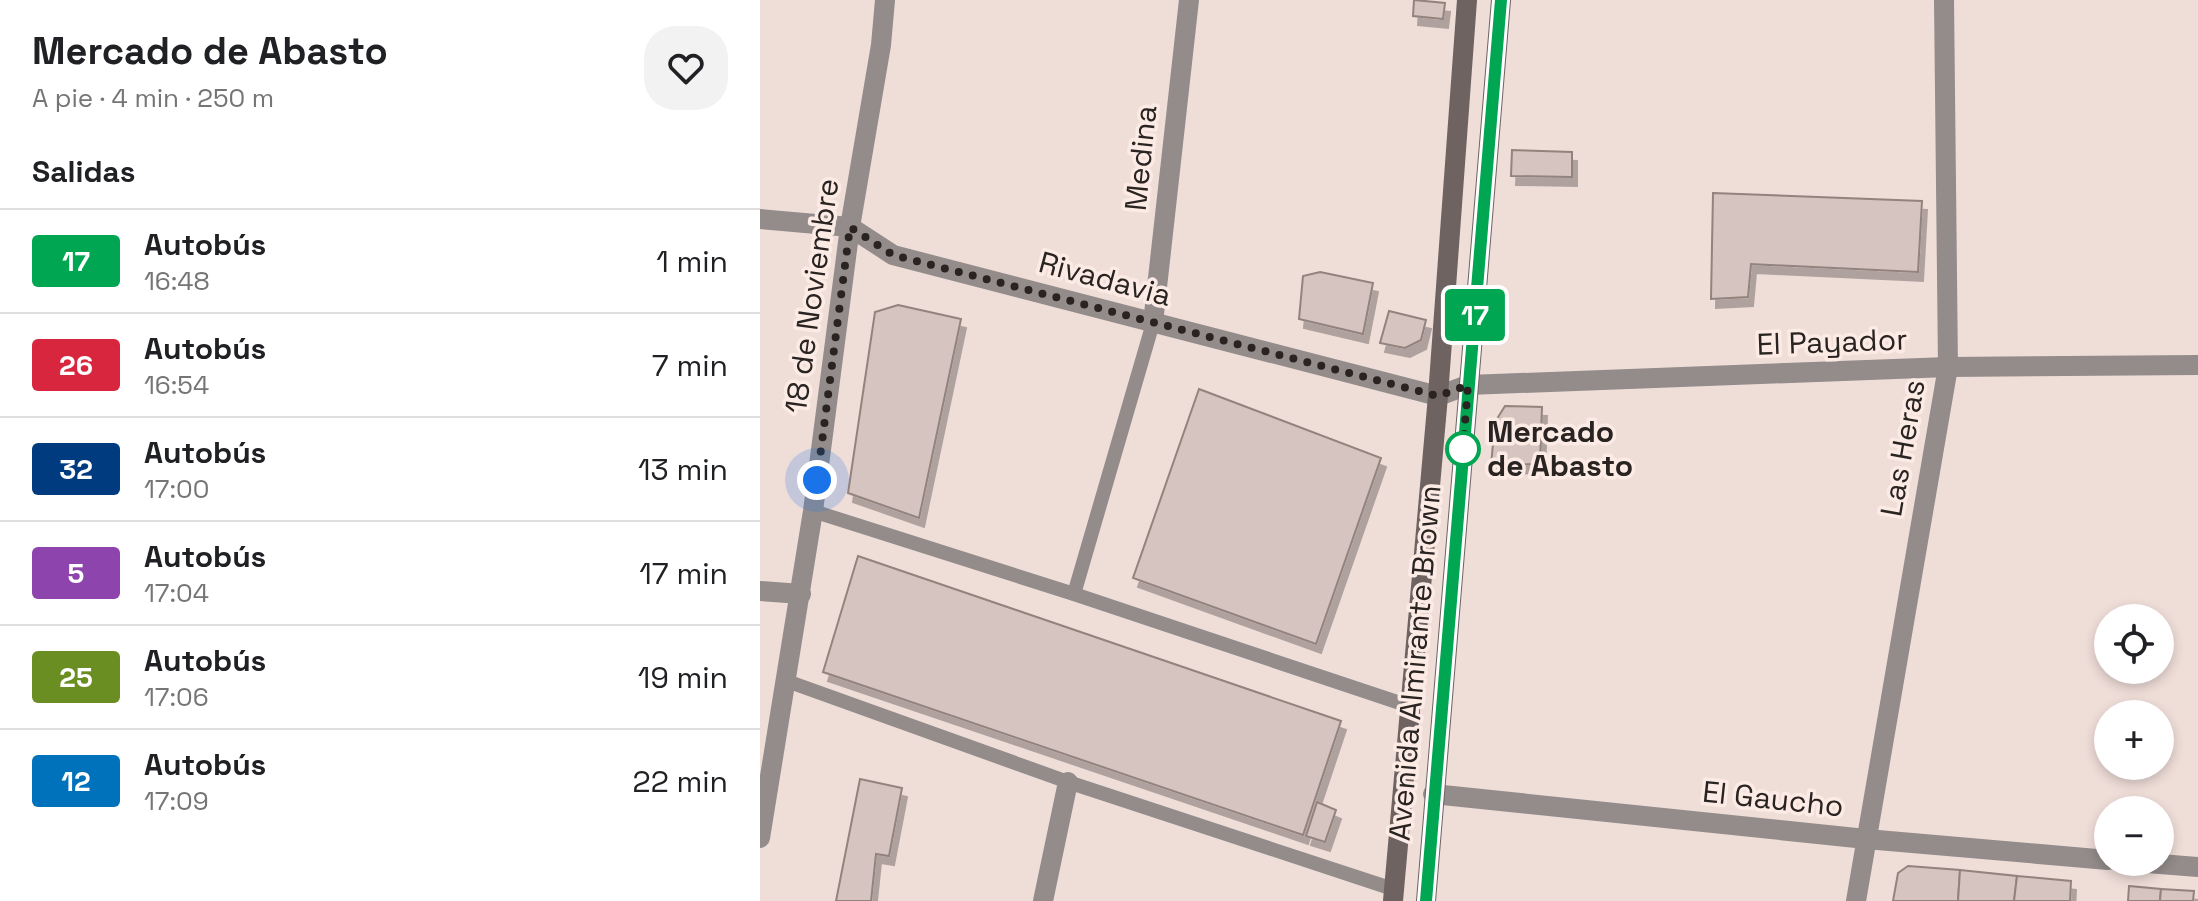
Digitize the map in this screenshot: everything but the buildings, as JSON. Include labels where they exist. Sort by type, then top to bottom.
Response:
[{"type":"main road","name":"Avenida Almirante Brown","points":[[1393,895],[1438,396],[1467,0]]},
{"type":"main road","name":"Avenida Almirante Brown","points":[[1426,901],[1501,0]]},
{"type":"street","name":"18 de Noviembre","points":[[760,838],[784,680],[801,594],[850,227],[881,45],[885,0]]},
{"type":"street","name":"Medina","points":[[1153,323],[1189,0]]},
{"type":"street","name":"Las Heras","points":[[1856,901],[1948,367],[1944,0]]},
{"type":"street","name":"Rivadavia","points":[[760,219],[850,227],[893,255],[1438,396]]},
{"type":"street","name":"El Payador","points":[[1438,396],[1468,385],[1948,367],[2198,365]]},
{"type":"street","points":[[760,591],[801,594]]},
{"type":"street","points":[[1043,901],[1068,782]]},
{"type":"street","name":"El Gaucho","points":[[1433,794],[1866,839],[2094,859]]},
{"type":"street","points":[[2174,865],[2198,867]]},
{"type":"lane","points":[[1074,594],[1153,323]]},
{"type":"lane","points":[[813,511],[1412,707]]},
{"type":"lane","points":[[784,680],[1393,895]]},
{"type":"bus line","name":"17","points":[[1426,901],[1501,0]]},
{"type":"place","name":"Mercado de Abasto","points":[[1463,449]]},
{"type":"route","points":[[817,480],[850,227],[893,255],[1210,338],[1438,396],[1468,385],[1462,461],[1463,449]]}]
